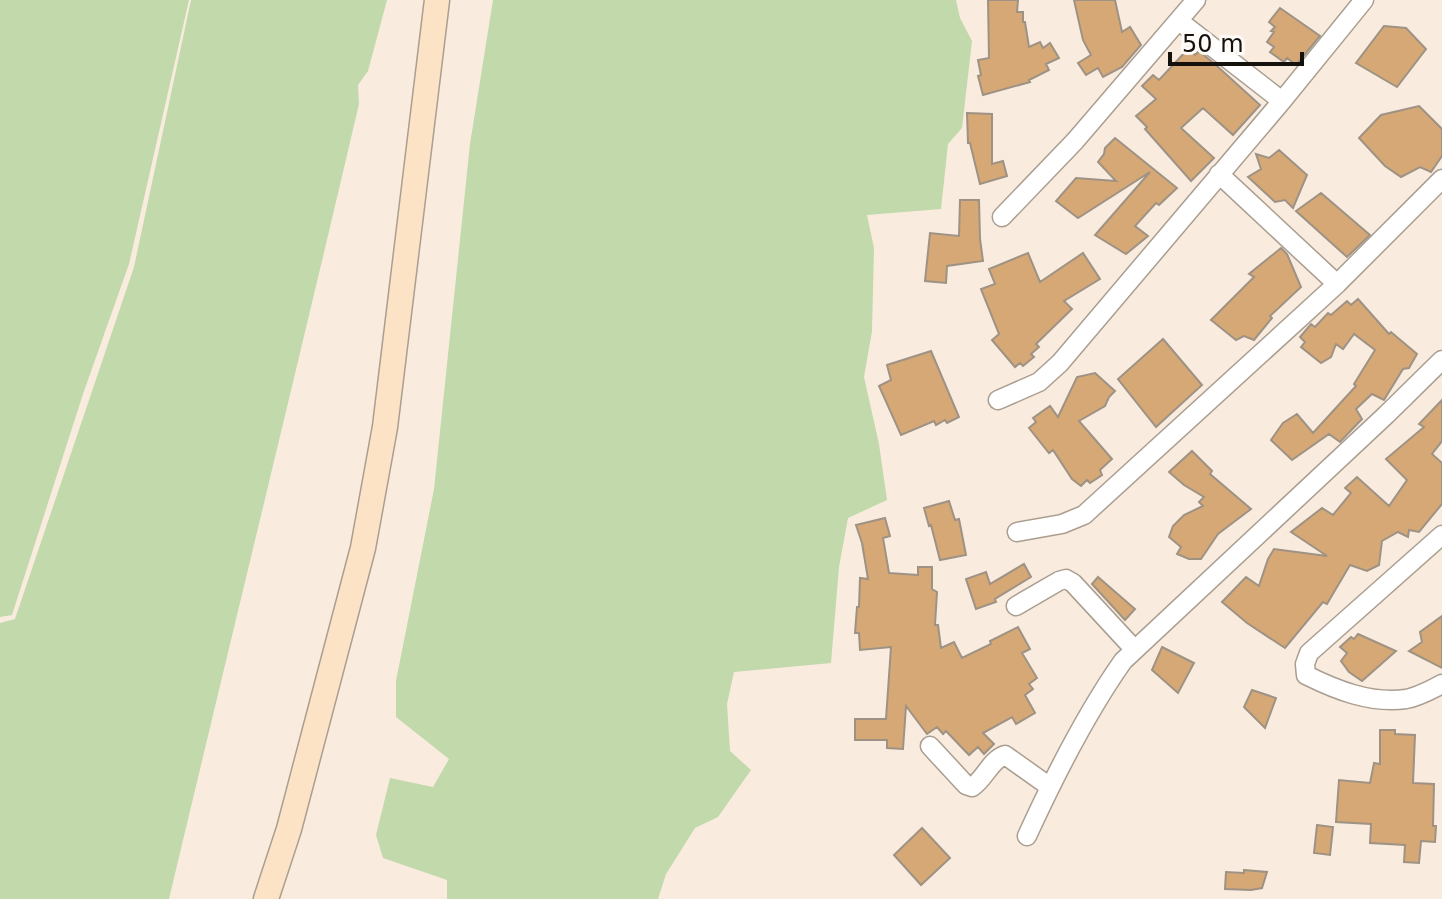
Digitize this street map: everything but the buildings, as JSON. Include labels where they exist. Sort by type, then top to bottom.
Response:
[{"type":"main road","points":[[266,899],[289,829],[363,548],[385,427],[437,0]]},
{"type":"street","points":[[1002,217],[1075,141],[1196,0]]},
{"type":"street","points":[[998,400],[1039,382],[1060,363],[1364,0]]},
{"type":"street","points":[[1179,21],[1282,101]]},
{"type":"street","points":[[1219,174],[1337,284]]},
{"type":"street","points":[[1017,532],[1062,524],[1084,515],[1337,284],[1442,179]]},
{"type":"street","points":[[1027,836],[1050,787],[1123,661],[1435,378],[1442,360]]},
{"type":"street","points":[[1442,535],[1309,653],[1305,664],[1306,675],[1358,696],[1407,699],[1442,684]]},
{"type":"street","points":[[1016,606],[1066,579],[1135,650]]},
{"type":"street","points":[[930,746],[966,785],[972,787],[978,784],[999,757],[1005,755],[1050,787]]},
{"type":"green space","points":[[0,0],[189,0],[129,264],[83,394],[12,615],[0,617]]},
{"type":"green space","points":[[191,0],[387,0],[368,71],[358,85],[359,104],[169,899],[0,899],[0,623],[15,619],[134,267]]},
{"type":"green space","points":[[493,0],[956,0],[960,18],[972,41],[962,128],[948,144],[941,209],[867,215],[874,248],[872,331],[864,377],[879,444],[887,500],[848,518],[839,567],[831,663],[734,672],[727,704],[730,751],[751,770],[718,817],[695,828],[666,874],[658,899],[447,899],[447,880],[383,858],[376,835],[390,778],[433,787],[449,759],[396,717],[396,681],[434,489],[470,144]]}]
